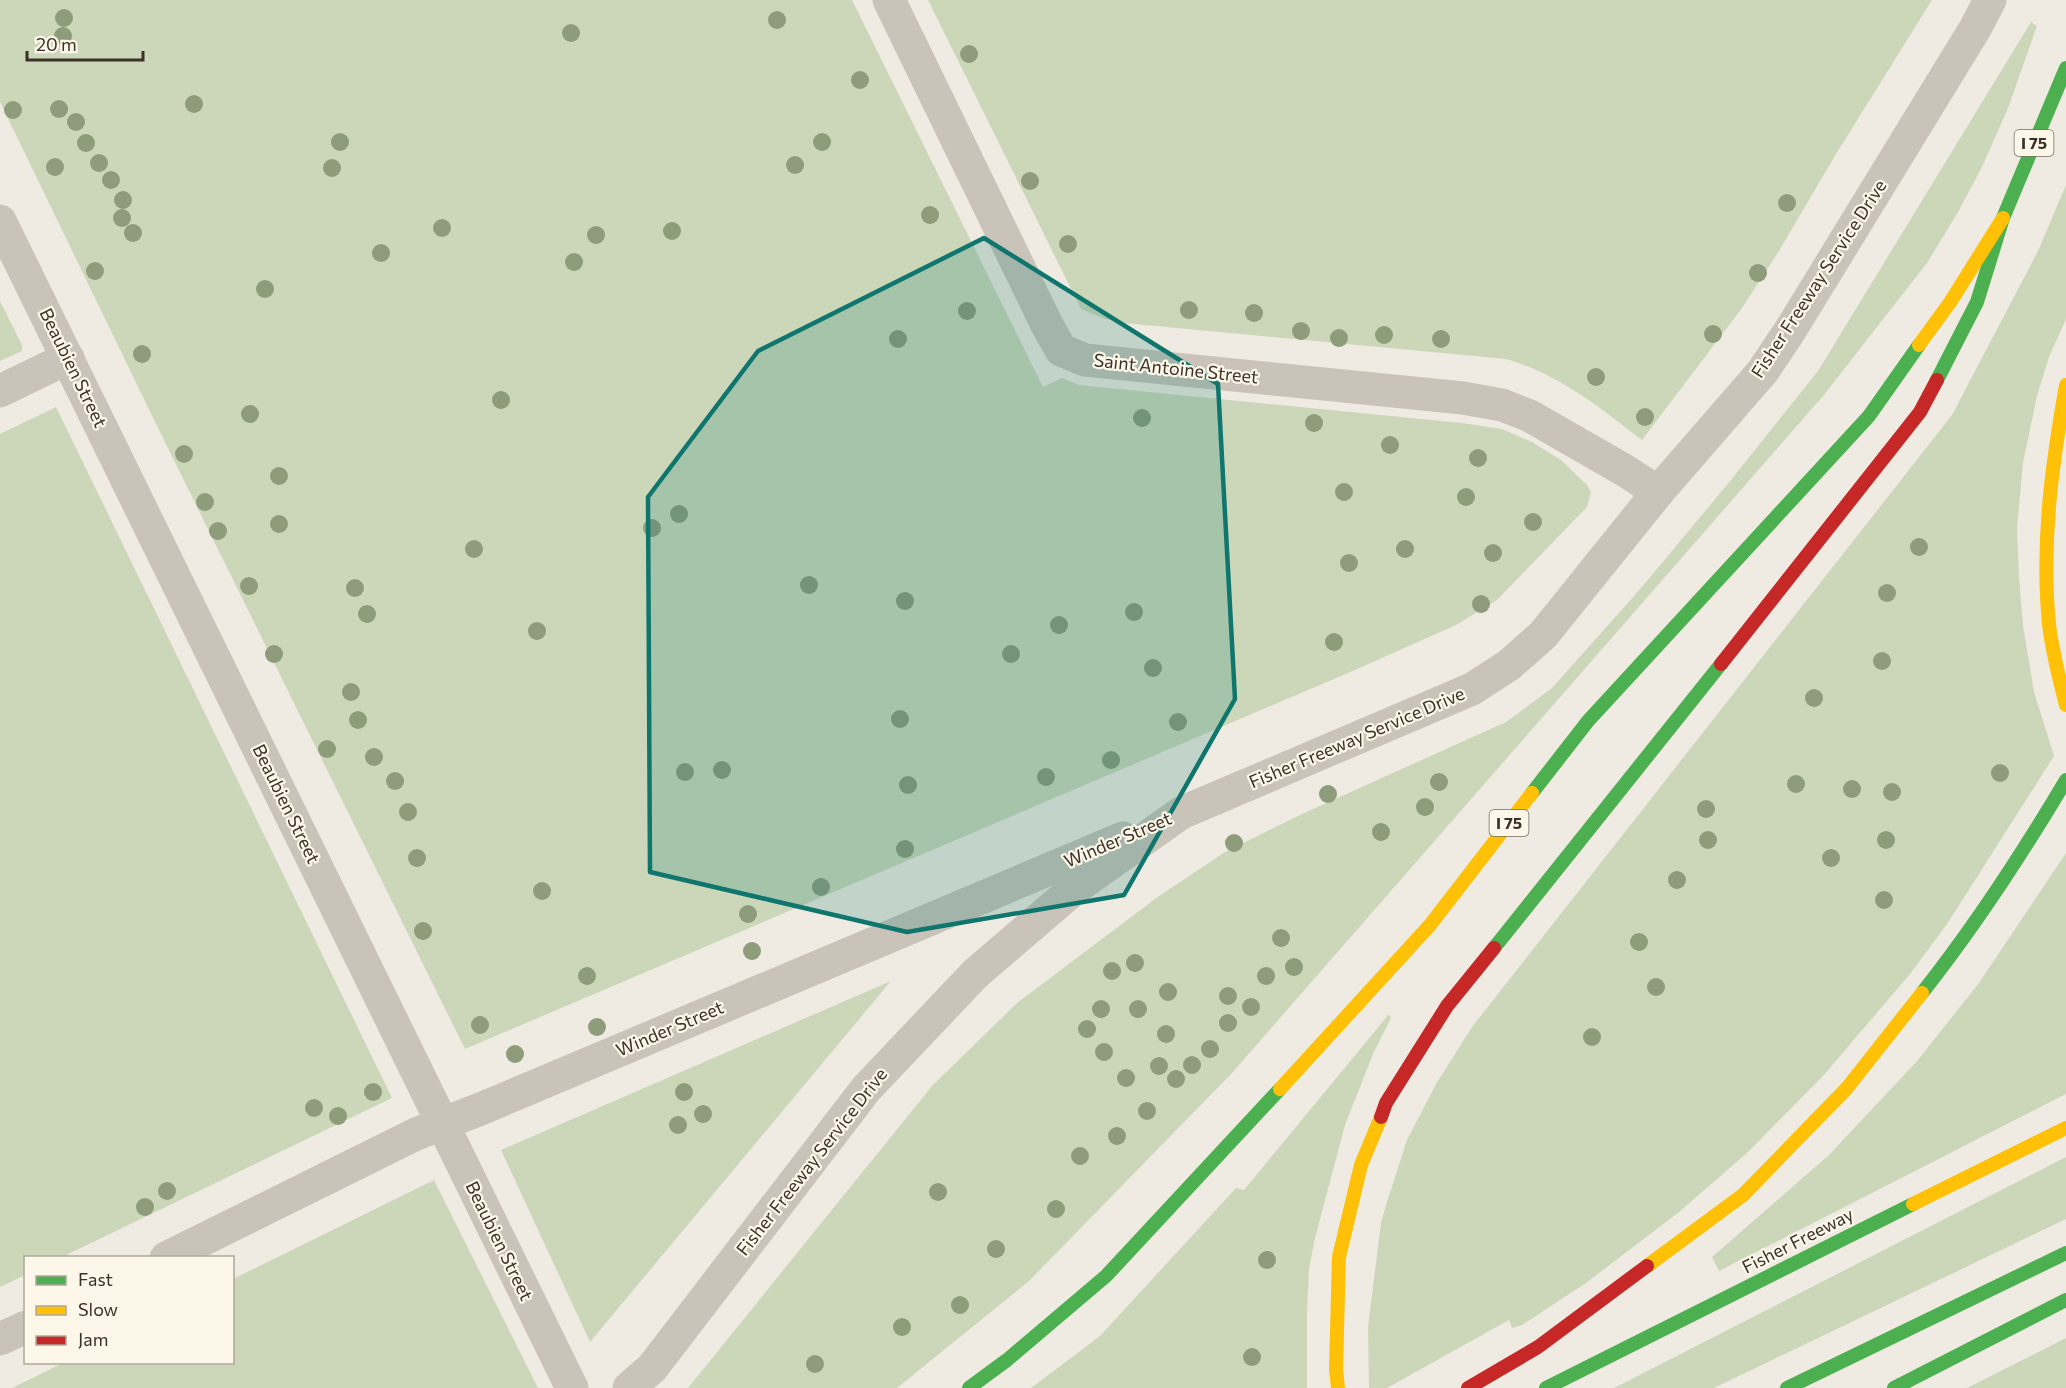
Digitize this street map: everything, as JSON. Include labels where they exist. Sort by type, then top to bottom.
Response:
[{"type":"highway","name":"I 75","points":[[969,1388],[1007,1360],[1106,1276],[1226,1148],[1430,925],[1588,721],[1869,416],[1951,301],[2003,218],[2066,68]]},
{"type":"highway","points":[[1338,1388],[1336,1369],[1339,1257],[1360,1165],[1386,1103],[1447,1006],[1535,899],[1920,412],[1977,302],[2003,218]]},
{"type":"highway","points":[[2066,385],[2046,515],[2048,625],[2055,672],[2066,705]]},
{"type":"highway","points":[[1468,1388],[1538,1347],[1743,1195],[1847,1088],[1953,952],[2033,836],[2066,780]]},
{"type":"highway","name":"Fisher Freeway","points":[[1546,1388],[2066,1128]]},
{"type":"highway","points":[[1787,1388],[2066,1253]]},
{"type":"highway","points":[[1894,1388],[2066,1300]]},
{"type":"street","name":"Saint Antoine Street","points":[[889,0],[1061,350],[1085,360],[1463,398],[1502,405],[1530,416],[1658,492]]},
{"type":"street","name":"Fisher Freeway Service Drive","points":[[629,1388],[652,1368],[866,1089],[975,974],[1074,889],[1181,813],[1472,689],[1509,665],[1543,635],[1658,492],[1763,370],[1828,269],[1976,27],[1990,0]]},
{"type":"street","name":"Beaubien Street","points":[[0,221],[572,1388]]},
{"type":"street","points":[[0,391],[68,358]]},
{"type":"street","name":"Winder Street","points":[[168,1256],[416,1134],[1181,813]]},
{"type":"street","points":[[0,1339],[24,1328]]},
{"type":"highlighted area","points":[[984,238],[1218,384],[1235,699],[1124,895],[907,932],[650,872],[648,497],[758,351]]},
{"type":"green space","points":[[0,0],[852,0],[1043,387],[1062,378],[1079,385],[1462,423],[1502,429],[1532,442],[1561,460],[1587,485],[1591,492],[1587,507],[1497,600],[1456,625],[465,1049],[159,430],[0,102]]},
{"type":"green space","points":[[928,0],[1932,0],[1742,308],[1642,440],[1578,393],[1544,373],[1506,359],[1124,323],[1102,318],[1081,309]]},
{"type":"green space","points":[[2031,22],[2037,26],[2008,108],[1982,167],[1958,212],[1927,263],[1823,396],[1232,1073],[1029,1281],[897,1388],[688,1388],[932,1086],[1017,1003],[1159,896],[1225,852],[1302,814],[1506,722],[1552,688],[1642,587],[1818,371]]},
{"type":"green space","points":[[2066,185],[2066,319],[2049,357],[2037,396],[2023,463],[2017,527],[2023,625],[2034,692],[2054,756],[1947,924],[1910,974],[1823,1076],[1748,1152],[1679,1212],[1586,1283],[1522,1325],[1512,1328],[1509,1320],[1387,1388],[1369,1388],[1368,1327],[1381,1223],[1407,1140],[1436,1084],[1472,1027],[1952,415],[2038,251]]},
{"type":"green space","points":[[0,301],[22,345],[22,351],[0,361]]},
{"type":"green space","points":[[56,407],[392,1098],[64,1256],[24,1256],[24,1275],[0,1287],[0,434]]},
{"type":"green space","points":[[2066,853],[2066,1094],[1719,1271],[1712,1257],[1829,1155],[1917,1061],[1979,983]]},
{"type":"green space","points":[[891,981],[590,1342],[501,1150]]},
{"type":"green space","points":[[1389,1014],[1391,1018],[1373,1054],[1345,1125],[1315,1238],[1309,1269],[1307,1388],[1031,1388],[1100,1336],[1236,1188],[1244,1190]]},
{"type":"green space","points":[[2066,1157],[2066,1219],[1714,1388],[1614,1388]]},
{"type":"green space","points":[[434,1180],[538,1388],[12,1388],[61,1364],[234,1364],[234,1279]]},
{"type":"green space","points":[[2066,1338],[2066,1388],[1967,1388]]},
{"type":"traffic: fast","points":[[1937,380],[1977,302],[2003,218],[2066,68]]},
{"type":"traffic: fast","points":[[1532,793],[1588,721],[1869,416],[1919,345]]},
{"type":"traffic: fast","points":[[1494,948],[1721,664]]},
{"type":"traffic: fast","points":[[1922,993],[1961,942],[1997,889],[2066,780]]},
{"type":"traffic: fast","points":[[969,1388],[1007,1360],[1106,1276],[1280,1089]]},
{"type":"traffic: fast","points":[[1546,1388],[1913,1204]]},
{"type":"traffic: fast","points":[[1787,1388],[2066,1253]]},
{"type":"traffic: fast","points":[[1894,1388],[2066,1300]]},
{"type":"traffic: slow","points":[[1919,345],[1951,301],[2003,218]]},
{"type":"traffic: slow","points":[[2066,385],[2052,474],[2046,564],[2050,634],[2066,705]]},
{"type":"traffic: slow","points":[[1280,1089],[1430,925],[1532,793]]},
{"type":"traffic: slow","points":[[1647,1266],[1743,1195],[1847,1088],[1922,993]]},
{"type":"traffic: slow","points":[[1338,1388],[1336,1369],[1339,1257],[1361,1165],[1381,1117]]},
{"type":"traffic: slow","points":[[1913,1204],[2066,1128]]},
{"type":"traffic: jam","points":[[1721,664],[1920,412],[1937,380]]},
{"type":"traffic: jam","points":[[1381,1117],[1386,1103],[1447,1006],[1494,948]]},
{"type":"traffic: jam","points":[[1468,1388],[1538,1347],[1647,1266]]}]
